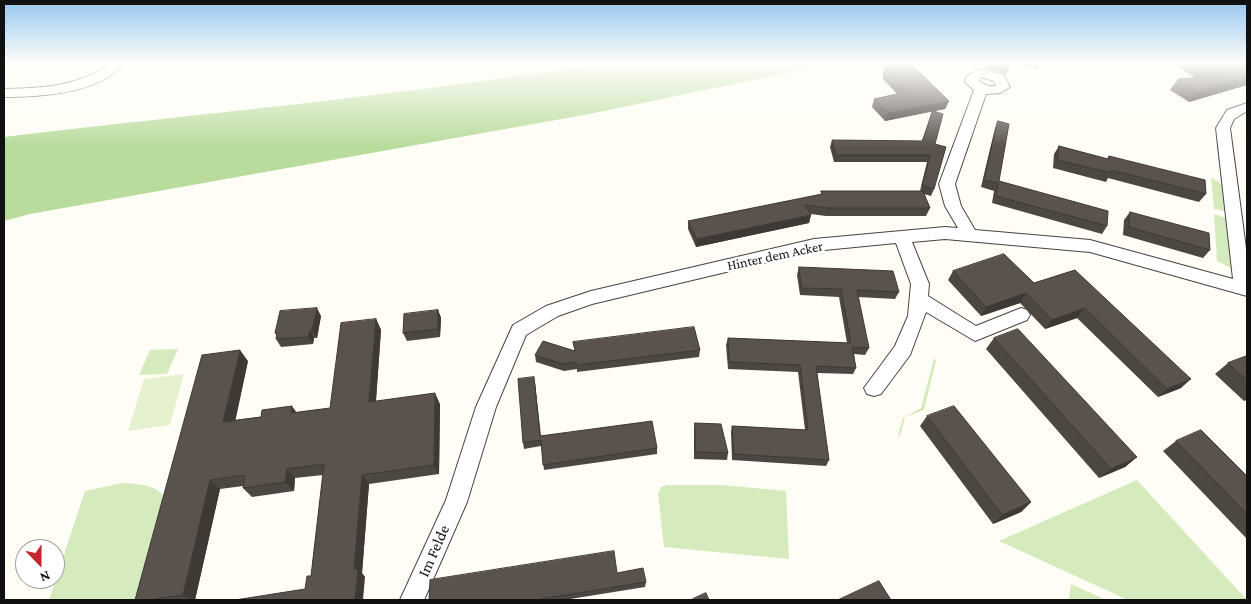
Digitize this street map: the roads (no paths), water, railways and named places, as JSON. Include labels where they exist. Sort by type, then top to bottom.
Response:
[{"type":"street","points":[[4,94],[49,91]]},
{"type":"street","points":[[969,234],[953,206],[946,184],[980,91]]},
{"type":"street","points":[[1245,288],[1223,128],[1231,112],[1247,107]]},
{"type":"street","name":"Hinter dem Acker","points":[[456,502],[486,407],[519,330],[552,311],[591,298],[814,245],[945,233],[1090,246],[1245,288]]},
{"type":"street","points":[[874,388],[903,350],[917,316],[920,284],[902,237]]},
{"type":"street","points":[[919,299],[975,334],[1021,315]]},
{"type":"street","name":"Im Felde","points":[[412,600],[456,502]]}]
